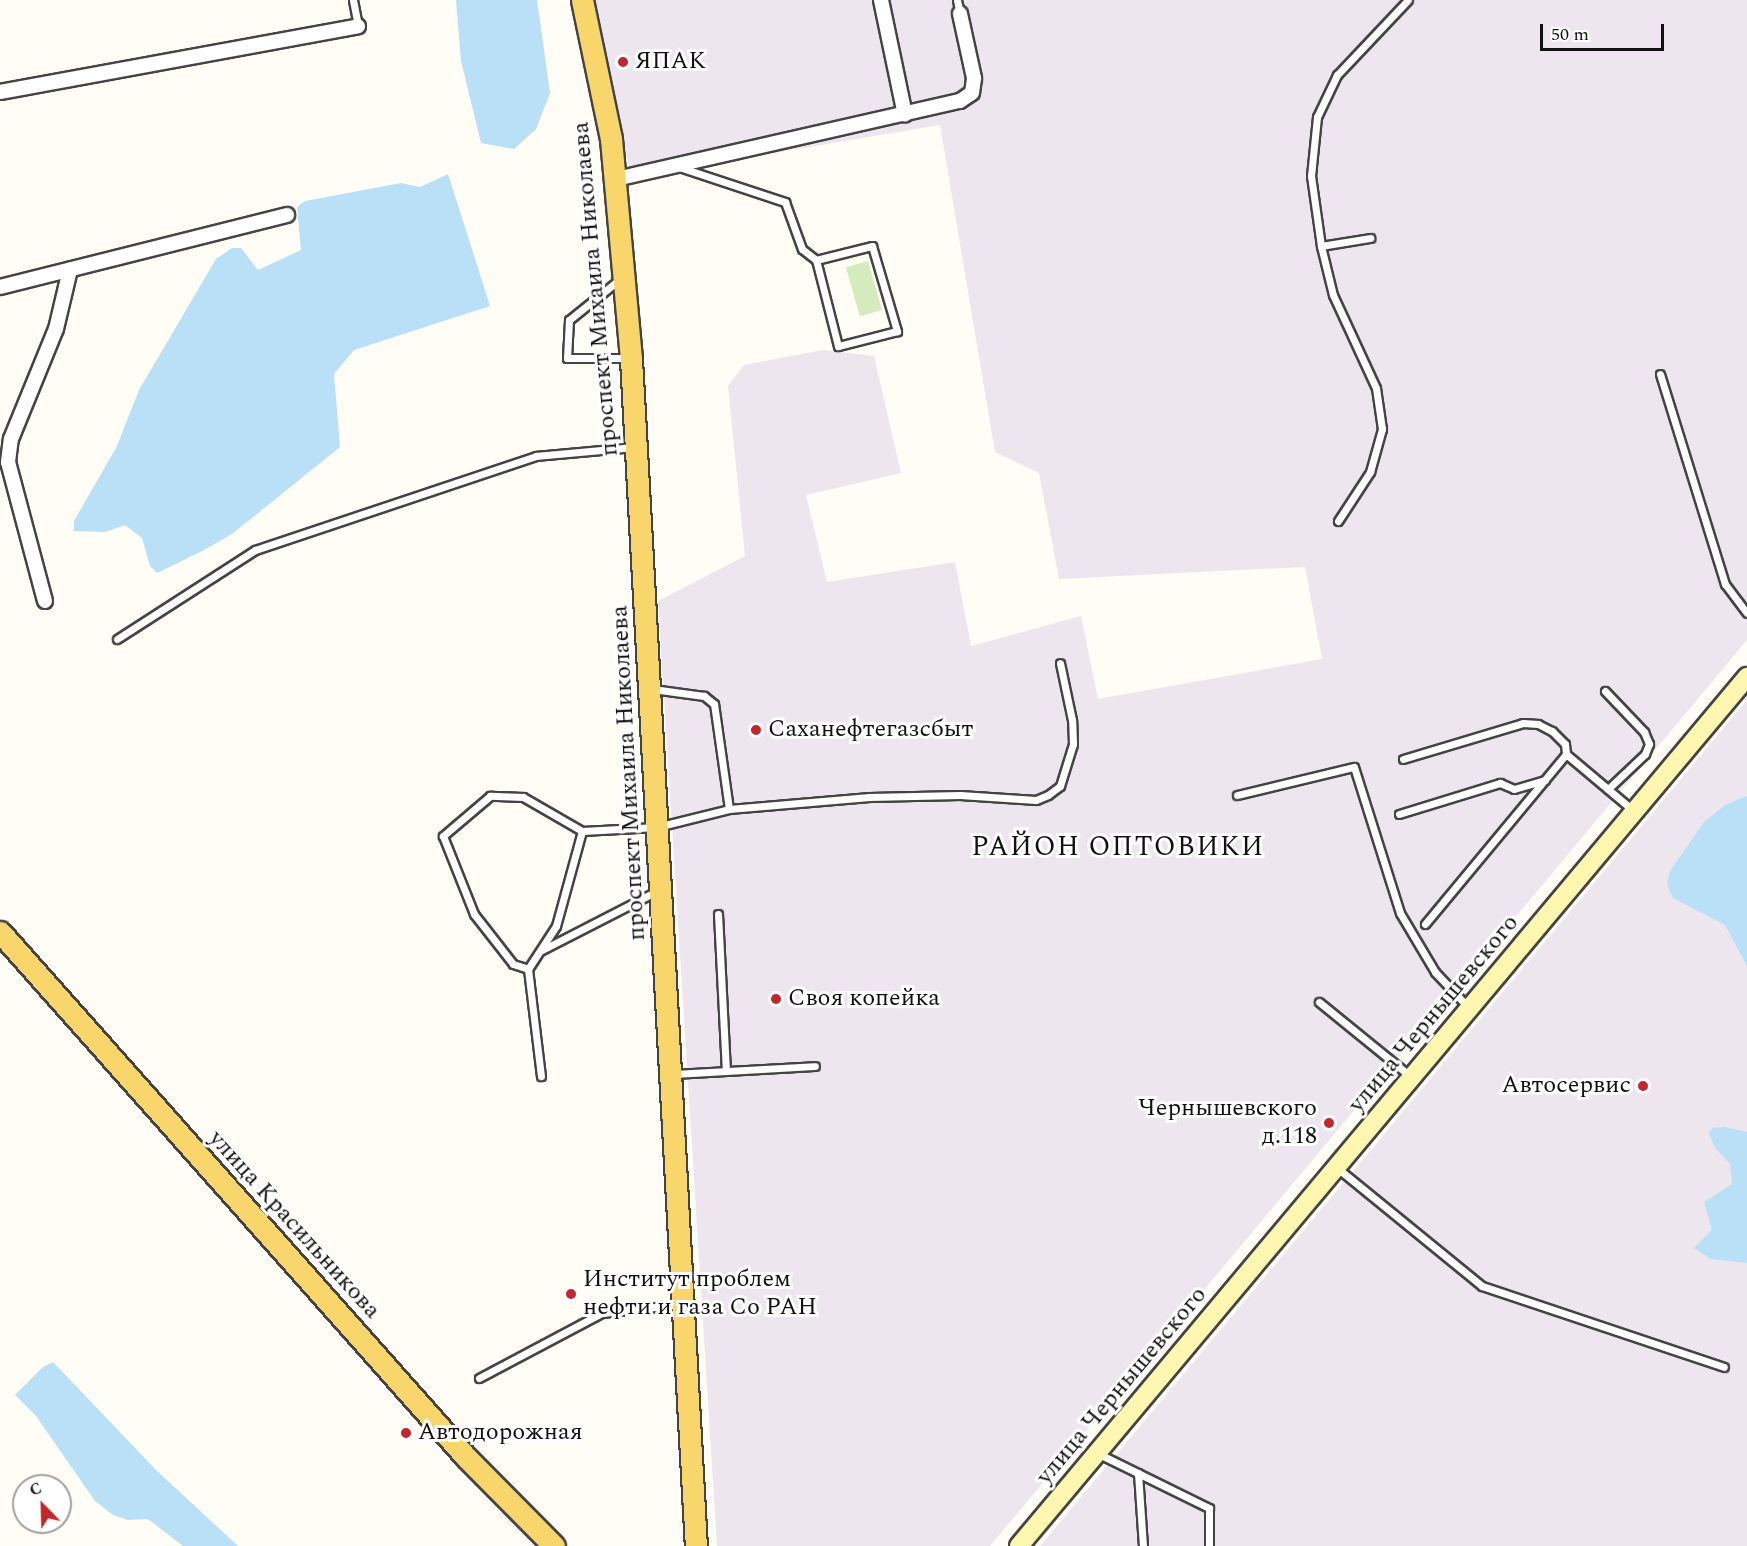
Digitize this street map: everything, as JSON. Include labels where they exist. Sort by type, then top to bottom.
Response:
[{"type":"main road","name":"проспект Михаила Николаева","points":[[582,0],[616,179],[631,358],[696,1546]]},
{"type":"main road","name":"улица Чернышевского","points":[[1019,1546],[1634,812],[1741,695],[1747,677]]},
{"type":"main road","name":"улица Красильникова","points":[[0,932],[466,1457],[554,1546]]},
{"type":"street","points":[[881,0],[904,115]]},
{"type":"street","points":[[616,179],[960,101],[972,93],[974,78],[959,7]]},
{"type":"street","points":[[0,92],[358,26]]},
{"type":"street","points":[[0,287],[287,215]]},
{"type":"street","points":[[45,601],[8,462],[11,439],[56,328],[70,270]]},
{"type":"lane","points":[[353,0],[358,26]]},
{"type":"lane","points":[[1338,521],[1370,472],[1382,429],[1376,388],[1333,295],[1321,246],[1311,176],[1317,117],[1336,75],[1408,0]]},
{"type":"lane","points":[[677,166],[785,202],[802,249],[816,260],[838,346],[897,331],[872,246],[816,260]]},
{"type":"lane","points":[[1321,246],[1370,238]]},
{"type":"lane","points":[[624,276],[569,320],[567,358],[631,358]]},
{"type":"lane","points":[[1660,374],[1725,584],[1747,613]]},
{"type":"lane","points":[[117,639],[255,550],[536,456],[637,447]]},
{"type":"lane","points":[[528,969],[513,964],[474,914],[443,836],[490,796],[523,797],[582,831],[657,827],[729,809],[869,797],[960,795],[1036,800],[1060,786],[1073,744],[1072,720],[1060,663]]},
{"type":"lane","points":[[650,688],[704,696],[714,704],[729,809]]},
{"type":"lane","points":[[1605,691],[1644,732],[1648,744],[1645,754],[1608,789]]},
{"type":"lane","points":[[1403,759],[1523,723],[1538,724],[1563,740],[1566,754],[1634,812]]},
{"type":"lane","points":[[1425,924],[1566,754]]},
{"type":"lane","points":[[1237,795],[1354,767],[1404,922],[1435,972],[1470,1009]]},
{"type":"lane","points":[[1399,814],[1500,783],[1514,789],[1545,780]]},
{"type":"lane","points":[[541,1076],[528,969],[556,926],[582,831]]},
{"type":"lane","points":[[539,951],[661,890]]},
{"type":"lane","points":[[718,914],[726,1071]]},
{"type":"lane","points":[[1319,1002],[1412,1077]]},
{"type":"lane","points":[[670,1074],[816,1066]]},
{"type":"lane","points":[[1336,1167],[1482,1286],[1724,1367]]},
{"type":"lane","points":[[479,1378],[602,1312],[683,1304]]},
{"type":"lane","points":[[1097,1453],[1209,1508],[1209,1546]]},
{"type":"lane","points":[[1138,1473],[1143,1546]]},
{"type":"shaded area","points":[[595,0],[1747,0],[1747,640],[990,1546],[717,1546],[658,601],[745,556],[728,386],[744,365],[823,350],[874,356],[901,473],[806,495],[827,582],[955,562],[971,646],[1081,616],[1098,699],[1322,659],[1305,567],[1059,579],[1039,473],[995,452],[940,125],[631,177]]},
{"type":"shaded area","points":[[1747,700],[1747,1546],[1040,1546]]},
{"type":"green space","points":[[868,261],[882,310],[860,316],[846,267]]},
{"type":"water","points":[[456,0],[537,0],[550,93],[536,129],[514,149],[481,143],[461,61]]},
{"type":"water","points":[[448,174],[490,306],[354,350],[334,374],[340,447],[232,534],[204,550],[157,573],[150,566],[142,538],[125,525],[105,532],[74,531],[74,521],[117,446],[139,390],[216,259],[232,248],[241,248],[258,270],[301,250],[297,207],[305,201],[401,183],[420,187]]},
{"type":"water","points":[[1747,796],[1747,966],[1725,925],[1673,898],[1667,884],[1670,871],[1704,822],[1725,805]]},
{"type":"water","points":[[1725,1127],[1747,1132],[1747,1263],[1711,1259],[1694,1248],[1712,1230],[1704,1202],[1732,1184],[1730,1164],[1715,1148],[1709,1134],[1712,1128]]},
{"type":"water","points":[[53,1362],[157,1471],[238,1546],[183,1546],[148,1519],[128,1520],[113,1515],[95,1501],[36,1416],[15,1395],[43,1367]]},
{"type":"place","name":"ЯПАК","points":[[623,62]]},
{"type":"place","name":"Саханефтегазсбыт","points":[[756,730]]},
{"type":"place","name":"Своя копейка","points":[[776,999]]},
{"type":"place","name":"Автосервис","points":[[1643,1086]]},
{"type":"place","name":"Чернышевского д.118","points":[[1329,1123]]},
{"type":"place","name":"Институт проблем нефти и газа Со РАН","points":[[571,1294]]},
{"type":"place","name":"Автодорожная","points":[[406,1433]]},
{"type":"district","name":"РАЙОН ОПТОВИКИ","points":[[1118,848]]}]
